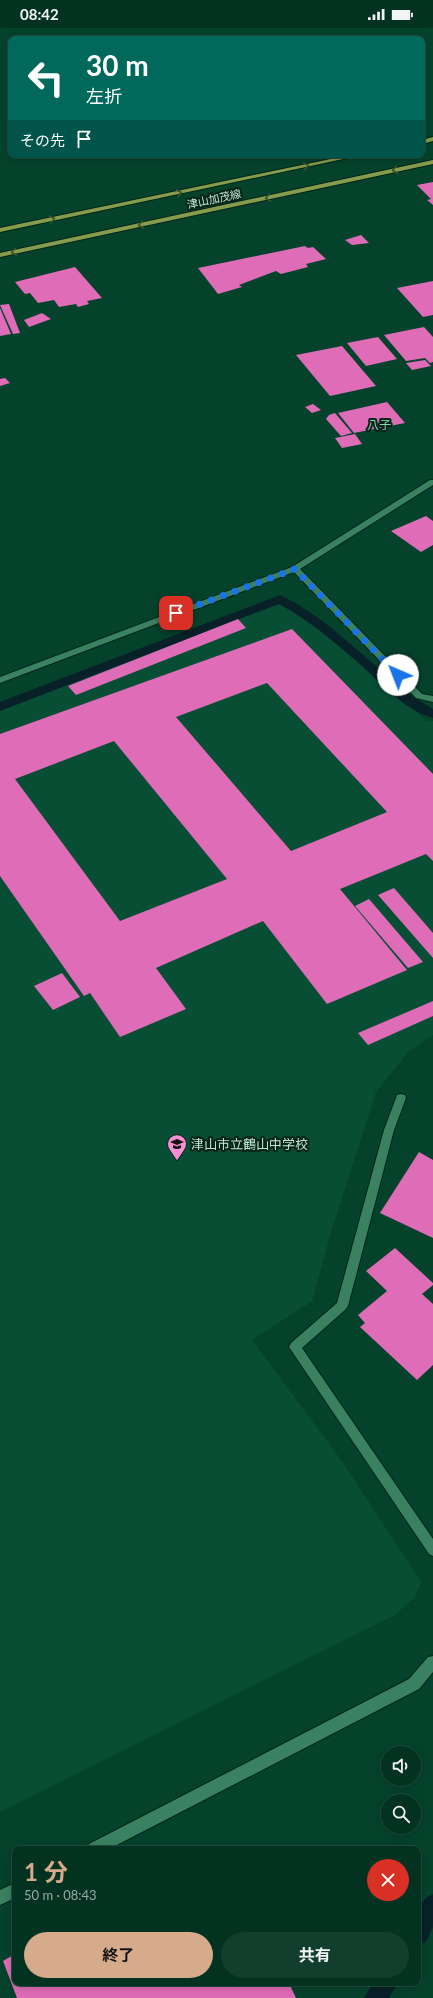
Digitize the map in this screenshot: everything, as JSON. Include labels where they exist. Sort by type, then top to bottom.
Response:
[{"type":"main road","name":"津山加茂線","points":[[0,230],[345,158]]},
{"type":"main road","name":"津山加茂線","points":[[0,255],[433,162]]},
{"type":"street","points":[[0,680],[249,584],[295,569],[433,482]]},
{"type":"street","points":[[295,569],[419,696],[433,699]]},
{"type":"street","points":[[401,1098],[389,1130],[342,1306],[295,1347],[433,1550]]},
{"type":"street","points":[[100,1846],[414,1684],[433,1662]]},
{"type":"street","points":[[0,1898],[12,1892]]},
{"type":"shaded area","name":"津山市立鶴山中学校","points":[[280,602],[301,614],[427,721],[433,721],[433,1035],[409,1051],[376,1092],[332,1229],[312,1301],[252,1340],[344,1464],[421,1582],[415,1597],[395,1615],[0,1812],[0,709]]},
{"type":"building","points":[[433,182],[433,205],[427,200],[431,199],[417,185]]},
{"type":"building","points":[[361,235],[369,243],[352,245],[345,240]]},
{"type":"building","points":[[305,246],[308,248],[313,247],[326,259],[306,264],[308,267],[281,274],[276,271],[239,285],[242,287],[218,294],[198,268]]},
{"type":"building","points":[[75,267],[102,298],[87,301],[89,304],[78,307],[76,304],[59,307],[54,300],[38,303],[30,293],[25,294],[15,282]]},
{"type":"building","points":[[433,281],[433,315],[423,317],[397,288]]},
{"type":"building","points":[[9,304],[20,333],[13,334],[0,305]]},
{"type":"building","points":[[0,308],[11,334],[0,336]]},
{"type":"building","points":[[42,313],[51,319],[29,327],[24,320]]},
{"type":"building","points":[[424,327],[433,337],[433,362],[430,363],[425,358],[406,361],[384,335]]},
{"type":"building","points":[[378,337],[397,359],[366,366],[347,343]]},
{"type":"building","points":[[342,346],[376,386],[330,396],[296,355]]},
{"type":"building","points":[[425,360],[431,366],[412,370],[406,363]]},
{"type":"building","points":[[5,378],[10,383],[0,386],[0,379]]},
{"type":"building","points":[[387,402],[405,423],[354,433],[338,413]]},
{"type":"building","points":[[313,404],[321,410],[312,413],[305,407]]},
{"type":"building","points":[[335,413],[352,433],[341,436],[326,419],[329,415]]},
{"type":"building","points":[[355,434],[362,444],[342,448],[335,438]]},
{"type":"building","points":[[426,516],[433,521],[433,545],[421,552],[391,531]]},
{"type":"building","points":[[238,619],[246,628],[76,695],[68,686]]},
{"type":"building","points":[[292,629],[433,774],[433,861],[426,854],[340,889],[407,970],[327,1004],[263,921],[156,968],[186,1009],[120,1037],[90,993],[84,996],[0,876],[0,734]],"holes":[[[267,683],[387,812],[291,851],[176,717]],[[114,741],[227,879],[120,921],[15,779]]]},
{"type":"building","points":[[394,888],[433,933],[433,958],[378,895]]},
{"type":"building","points":[[369,899],[423,962],[408,968],[355,906]]},
{"type":"building","points":[[62,973],[80,997],[53,1010],[34,986]]},
{"type":"building","points":[[433,1001],[433,1016],[368,1045],[358,1033]]},
{"type":"building","points":[[419,1152],[433,1160],[433,1238],[380,1213]]},
{"type":"building","points":[[395,1248],[433,1283],[433,1285],[422,1294],[433,1304],[433,1365],[417,1380],[360,1327],[365,1323],[358,1315],[387,1291],[366,1271]]},
{"type":"building","points":[[12,1956],[12,1985],[3,1961]]},
{"type":"building","points":[[12,1986],[290,1986],[296,1998],[17,1998]]},
{"type":"waterway","points":[[0,707],[280,599],[310,617],[411,702],[433,714]]},
{"type":"waterway","points":[[421,1928],[433,1905]]},
{"type":"waterway","points":[[375,1998],[385,1986]]},
{"type":"place","name":"津山市立鶴山中学校","points":[[177,1161]]},
{"type":"district","name":"八子","points":[[379,425]]},
{"type":"route","points":[[176,613],[249,584],[295,569],[398,675]]}]
